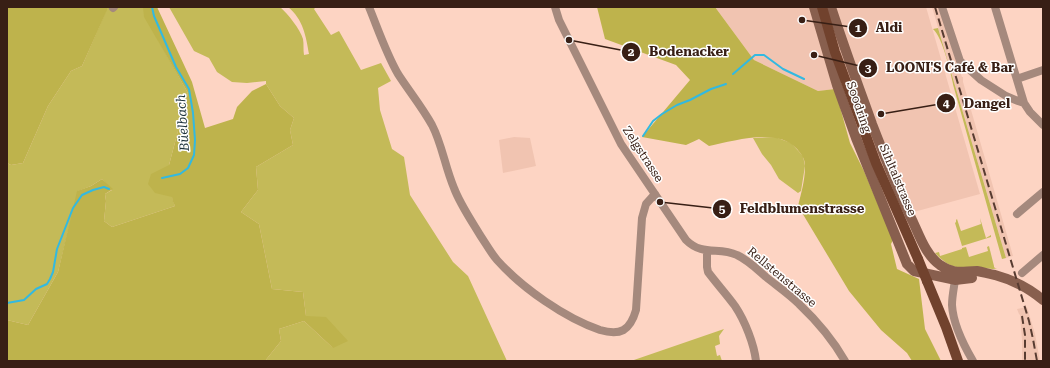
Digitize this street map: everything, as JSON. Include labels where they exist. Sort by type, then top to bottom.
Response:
[{"type":"main road","name":"Sihltalstrasse","points":[[822,7],[835,52],[876,163],[918,259],[946,327],[958,361]]},
{"type":"street","points":[[369,7],[398,74],[432,125],[454,188],[468,217],[497,260],[523,285],[552,305],[586,324],[607,332],[617,332],[629,326],[633,320],[636,310],[642,218],[646,204],[655,194]]},
{"type":"street","name":"Zelgstrasse","points":[[555,7],[569,40],[621,144],[686,240],[693,247],[707,251]]},
{"type":"street","name":"Soodring","points":[[814,7],[837,86],[856,138],[907,264],[914,271],[919,272]]},
{"type":"street","name":"Soodring","points":[[831,7],[846,54],[890,172],[905,207],[931,257]]},
{"type":"street","points":[[942,7],[960,61],[981,80],[1006,96],[1024,103]]},
{"type":"street","points":[[995,7],[1024,103],[1030,112],[1043,125]]},
{"type":"street","points":[[1017,79],[1043,70]]},
{"type":"street","points":[[1018,214],[1043,192]]},
{"type":"street","points":[[707,251],[706,261],[708,272],[736,307],[752,342],[756,361]]},
{"type":"street","name":"Rellstenstrasse","points":[[707,251],[729,252],[736,254],[747,261],[799,303],[835,344],[845,361]]},
{"type":"street","points":[[1022,273],[1043,255]]},
{"type":"street","points":[[919,272],[927,267],[931,257],[955,276]]},
{"type":"street","points":[[919,272],[955,276],[992,275],[1019,284],[1043,300]]},
{"type":"street","points":[[955,276],[952,299],[953,315],[960,336],[973,361]]},
{"type":"shaded area","points":[[7,7],[107,7],[82,66],[71,71],[48,106],[23,163],[11,165],[7,163]]},
{"type":"shaded area","points":[[106,7],[155,7],[158,40],[188,93],[169,165],[173,201],[175,206],[112,227],[104,221],[106,201],[105,194],[112,190],[102,179],[91,186],[78,191],[58,272],[28,325],[7,320],[7,163],[11,165],[23,163],[48,106],[71,71],[82,66],[106,11]]},
{"type":"shaded area","points":[[143,7],[157,7],[192,82],[205,128],[233,119],[237,107],[252,91],[266,84],[280,106],[294,118],[290,130],[293,145],[256,167],[258,190],[241,212],[259,224],[272,289],[303,292],[306,316],[326,317],[348,341],[333,348],[304,321],[279,329],[281,341],[265,361],[7,361],[7,320],[28,325],[58,272],[77,191],[91,186],[102,179],[113,189],[105,194],[106,201],[104,221],[112,227],[175,206],[172,197],[155,193],[148,184],[151,174],[169,165],[188,93],[144,17]]},
{"type":"shaded area","points":[[169,7],[280,7],[293,22],[301,35],[304,55],[309,54],[303,28],[297,17],[288,7],[316,7],[314,9],[331,35],[339,31],[361,70],[381,63],[391,81],[378,88],[380,110],[392,149],[404,157],[410,195],[453,262],[468,276],[507,361],[265,361],[281,341],[279,329],[304,321],[333,348],[306,316],[303,292],[272,289],[259,224],[241,212],[258,190],[256,167],[293,145],[290,130],[294,118],[280,106],[266,84],[266,81],[247,83],[232,82],[217,72],[209,58],[194,51]]},
{"type":"shaded area","points":[[597,7],[715,7],[754,60],[818,91],[835,89],[850,143],[864,171],[893,240],[891,244],[897,269],[919,279],[925,329],[941,361],[912,361],[907,353],[881,330],[849,291],[798,206],[804,182],[805,164],[800,153],[789,142],[767,137],[755,137],[709,146],[699,139],[686,145],[642,137],[690,80],[676,65],[605,39]]},
{"type":"shaded area","points":[[715,7],[926,7],[980,194],[910,213],[835,89],[818,91],[754,60]]},
{"type":"shaded area","points":[[932,7],[940,7],[956,61],[963,77],[963,82],[1013,256],[1006,258]]},
{"type":"shaded area","points":[[938,28],[1006,258],[1002,259],[946,57],[940,40],[933,29]]},
{"type":"shaded area","points":[[514,137],[530,138],[536,166],[503,173],[499,140]]},
{"type":"shaded area","points":[[775,137],[791,143],[803,156],[805,166],[801,191],[798,193],[779,179],[753,138]]},
{"type":"shaded area","points":[[980,218],[986,238],[991,235],[991,237],[962,246],[955,223],[956,220],[957,219],[961,231],[981,224]]},
{"type":"shaded area","points":[[989,246],[994,267],[997,268],[995,269],[963,268],[953,266],[947,264],[935,253],[939,252],[940,256],[966,247],[969,257],[988,251],[987,247]]},
{"type":"shaded area","points":[[1027,307],[1035,334],[1040,361],[1022,361],[1020,315],[1017,309]]},
{"type":"shaded area","points":[[724,329],[719,336],[720,344],[715,346],[717,356],[720,355],[722,361],[631,361]]},
{"type":"waterway","name":"Büelbach","points":[[152,7],[154,16],[176,67],[189,89],[195,140],[194,155],[188,168],[180,174],[162,178]]},
{"type":"waterway","points":[[733,74],[755,55],[764,55],[783,69],[804,79]]},
{"type":"waterway","points":[[643,136],[653,121],[662,114],[711,89],[726,84]]},
{"type":"waterway","points":[[7,303],[24,300],[36,289],[47,284],[53,272],[57,249],[73,208],[82,195],[104,187],[109,189]]},
{"type":"railway","points":[[935,7],[1029,321],[1037,361]]},
{"type":"railway","points":[[1022,316],[1025,335],[1025,361]]},
{"type":"place","name":"Aldi","points":[[802,20]]},
{"type":"place","name":"Bodenacker","points":[[569,40]]},
{"type":"place","name":"LOONI'S Café & Bar","points":[[814,55]]},
{"type":"place","name":"Dangel","points":[[881,114]]},
{"type":"place","name":"Feldblumenstrasse","points":[[660,202]]}]
